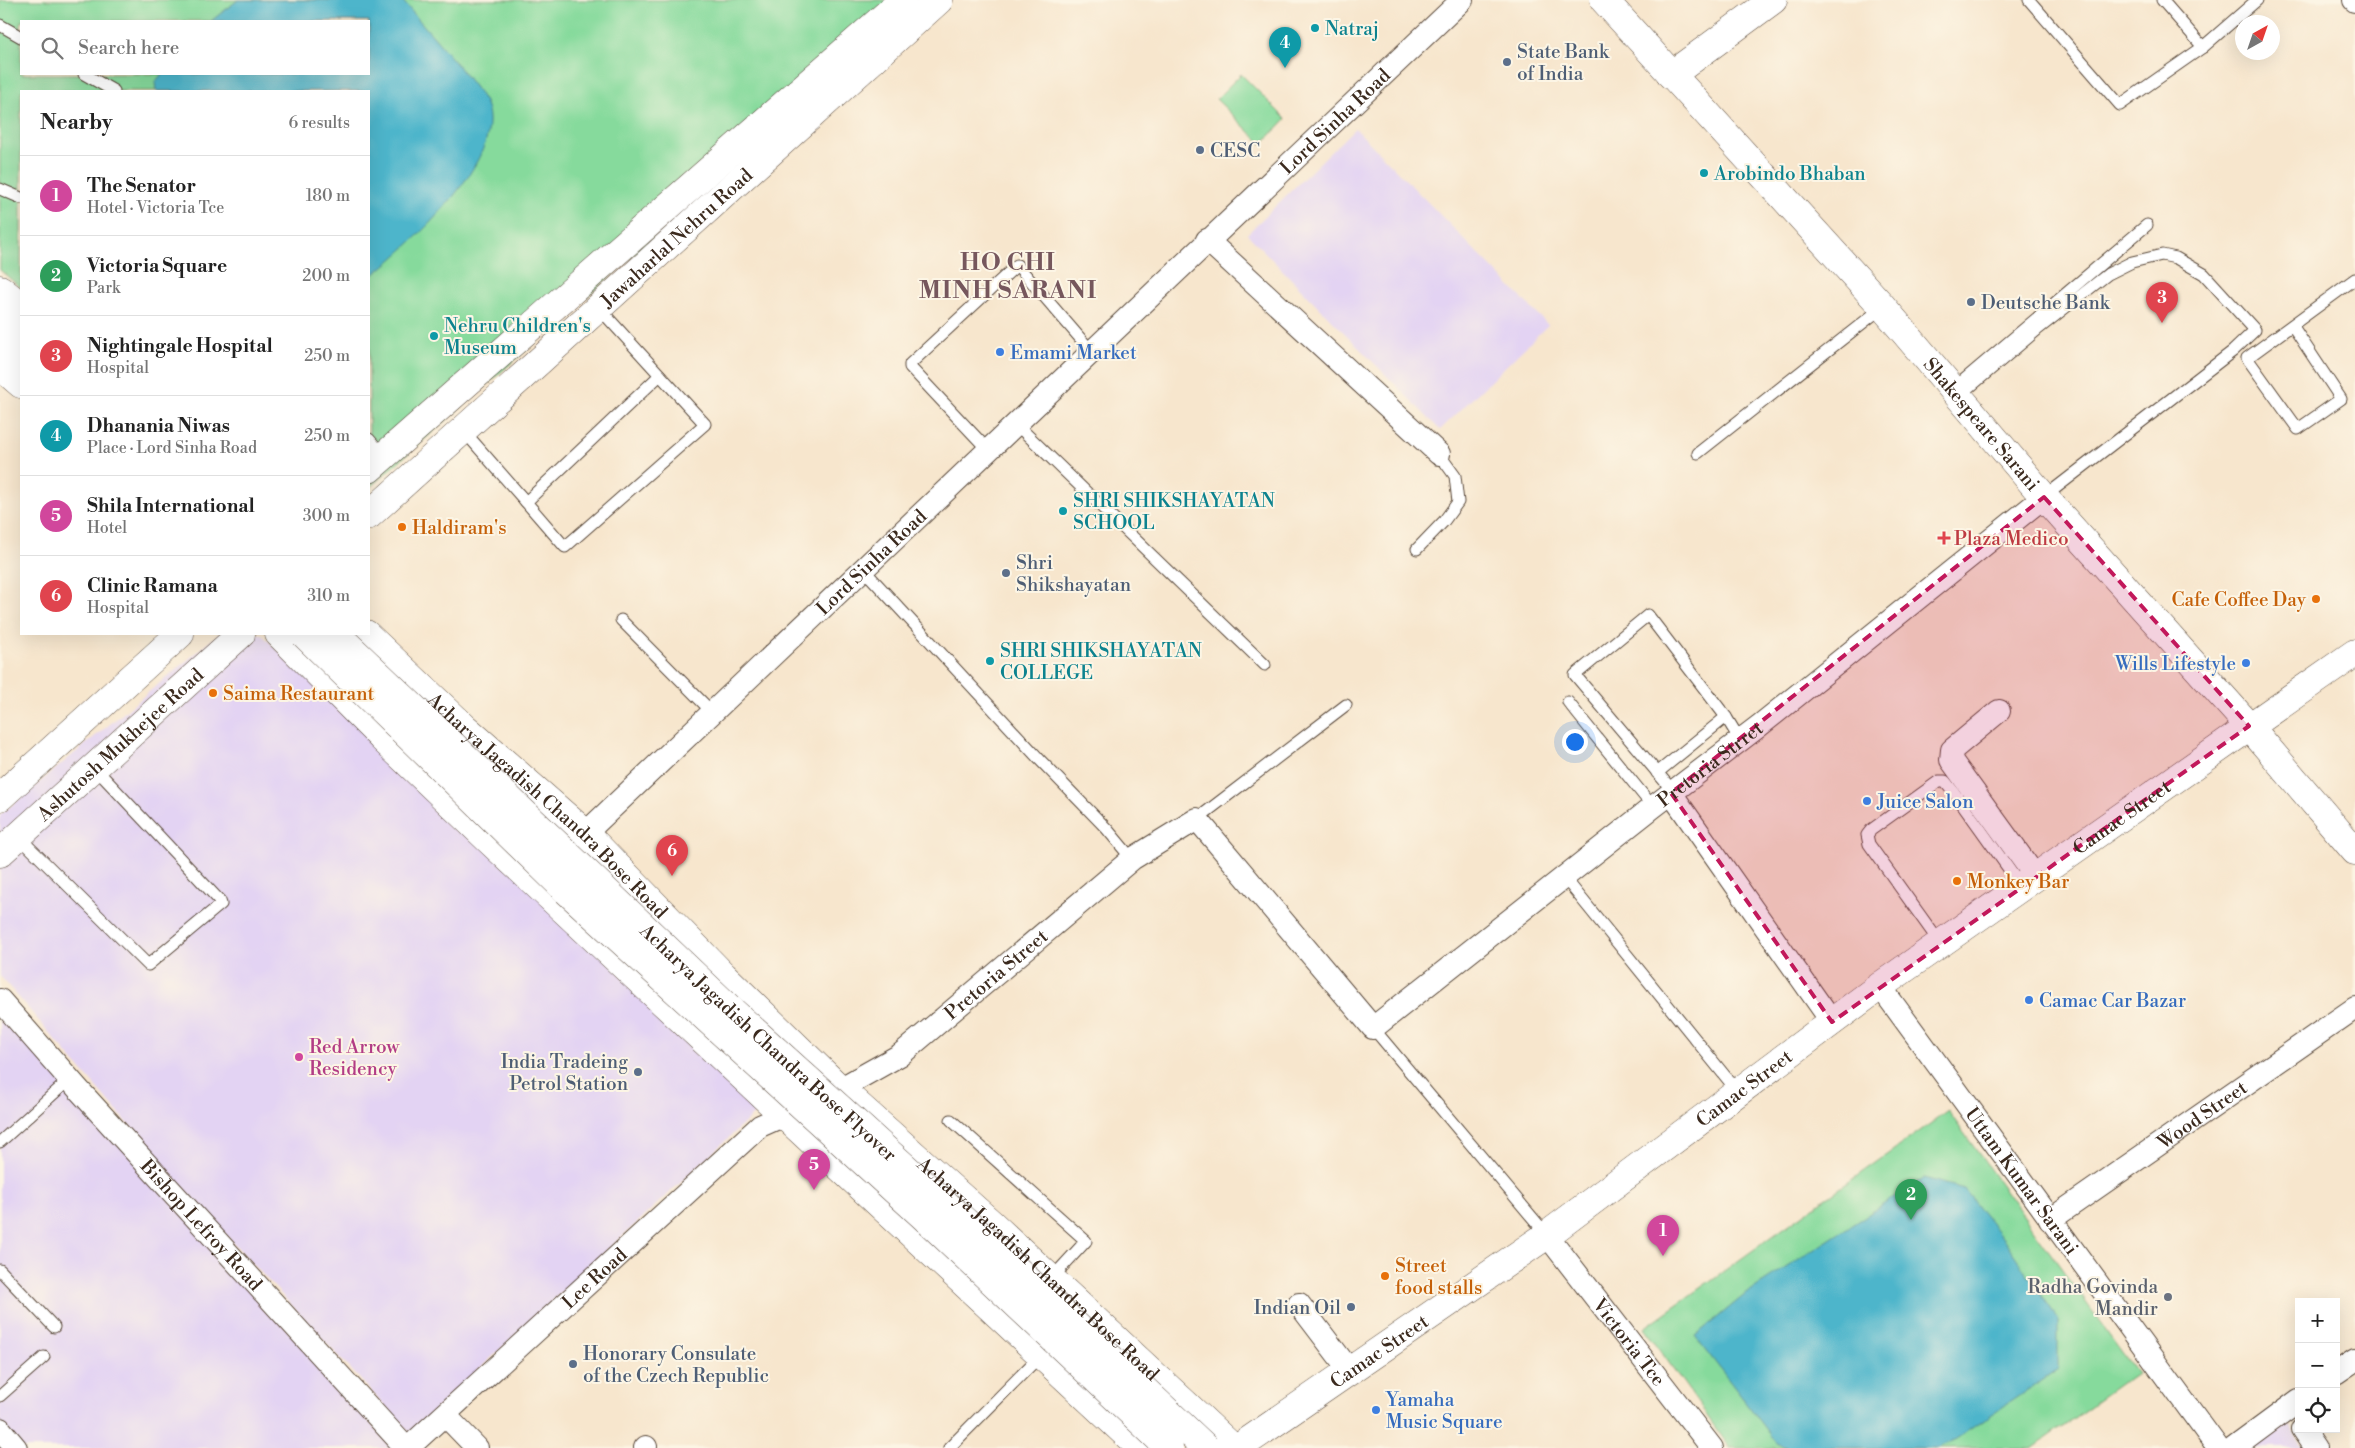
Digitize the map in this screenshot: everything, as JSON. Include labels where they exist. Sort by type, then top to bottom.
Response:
[{"type":"main road","name":"Jawaharlal Nehru Road","points":[[374,455],[903,0]]},
{"type":"main road","name":"Jawaharlal Nehru Road","points":[[370,514],[938,0]]},
{"type":"main road","name":"Shakespeare Sarani","points":[[1604,0],[1883,307],[2044,497],[2249,726],[2355,851]]},
{"type":"main road","points":[[1671,75],[1774,0]]},
{"type":"main road","points":[[0,289],[20,305]]},
{"type":"main road","points":[[0,315],[20,333]]},
{"type":"main road","points":[[0,344],[20,362]]},
{"type":"main road","points":[[0,366],[20,383]]},
{"type":"main road","points":[[0,797],[179,635]]},
{"type":"main road","name":"Ashutosh Mukhejee Road","points":[[9,844],[240,635]]},
{"type":"main road","points":[[280,635],[382,737],[536,883],[1040,1356],[1141,1448]]},
{"type":"main road","name":"Acharya Jagadish Chandra Bose Flyover","points":[[305,635],[567,891],[971,1261],[1169,1448]]},
{"type":"main road","name":"Acharya Jagadish Chandra Bose Flyover","points":[[337,635],[724,1004],[980,1235],[1206,1448]]},
{"type":"main road","name":"Acharya Jagadish Chandra Bose Road","points":[[367,635],[464,727],[585,833],[724,976],[840,1090],[1051,1279],[1233,1448]]},
{"type":"main road","name":"Camac Street","points":[[1238,1448],[1547,1235],[1880,986],[2249,726],[2355,654]]},
{"type":"street","name":"Lord Sinha Road","points":[[536,883],[585,833],[989,451],[1207,240],[1462,0]]},
{"type":"street","points":[[1207,240],[1439,454]]},
{"type":"street","name":"Pretoria Strret","points":[[1373,1028],[1740,740],[2044,497]]},
{"type":"street","points":[[1999,711],[1952,750],[1952,760],[2028,881]]},
{"type":"street","points":[[1671,793],[1832,1022]]},
{"type":"street","points":[[1197,819],[1373,1028]]},
{"type":"street","name":"Pretoria Street","points":[[785,1115],[840,1090],[900,1055],[1132,860],[1197,819]]},
{"type":"street","name":"Uttam Kumar Sarani","points":[[1880,986],[2218,1448]]},
{"type":"street","name":"Bishop Lefroy Road","points":[[0,1000],[407,1448]]},
{"type":"street","name":"Wood Street","points":[[2050,1220],[2355,1008]]},
{"type":"street","name":"Lee Road","points":[[407,1448],[760,1126],[785,1115]]},
{"type":"street","name":"Victoria Tce","points":[[1547,1235],[1712,1448]]},
{"type":"street","points":[[1299,1304],[1350,1371]]},
{"type":"street","points":[[2340,1370],[2355,1360]]},
{"type":"street","points":[[2234,1448],[2295,1411]]},
{"type":"street","points":[[445,1414],[477,1448]]},
{"type":"street","points":[[0,1430],[16,1448]]},
{"type":"street","points":[[2305,1433],[2316,1448]]},
{"type":"lane","points":[[2029,0],[2120,105],[2203,47],[2257,0]]},
{"type":"lane","points":[[2162,0],[2203,47]]},
{"type":"lane","points":[[0,25],[20,36]]},
{"type":"lane","points":[[86,75],[112,90]]},
{"type":"lane","points":[[0,189],[20,198]]},
{"type":"lane","points":[[1955,394],[2147,225]]},
{"type":"lane","points":[[1955,394],[2108,274],[2132,262],[2162,255],[2176,258],[2204,274],[2255,330],[2232,351],[2044,497]]},
{"type":"lane","points":[[989,451],[910,368],[910,364],[1017,265],[1092,352]]},
{"type":"lane","points":[[2292,325],[2341,399],[2298,429],[2248,358],[2292,325],[2355,279]]},
{"type":"lane","points":[[462,430],[565,546],[705,424],[598,307]]},
{"type":"lane","points":[[1698,453],[1883,307]]},
{"type":"lane","points":[[526,502],[660,375]]},
{"type":"lane","points":[[1017,424],[1265,665]]},
{"type":"lane","points":[[1417,548],[1444,521],[1458,502],[1455,476],[1439,454]]},
{"type":"lane","points":[[864,570],[1040,760],[1107,829],[1132,860]]},
{"type":"lane","points":[[1671,793],[1657,773],[1575,675],[1648,614],[1726,716],[1740,740]]},
{"type":"lane","points":[[621,620],[713,713]]},
{"type":"lane","points":[[1568,702],[1653,807]]},
{"type":"lane","points":[[1197,819],[1346,705]]},
{"type":"lane","points":[[1657,773],[1726,716]]},
{"type":"lane","points":[[9,844],[148,965],[221,904],[94,767]]},
{"type":"lane","points":[[1940,943],[1869,844],[1867,835],[1871,830],[1932,786],[1940,781],[1945,781],[2028,881]]},
{"type":"lane","points":[[1564,877],[1738,1092]]},
{"type":"lane","points":[[1373,1028],[1547,1235]]},
{"type":"lane","points":[[0,1142],[70,1079]]},
{"type":"lane","points":[[951,1120],[1086,1241],[1051,1279]]},
{"type":"lane","points":[[0,1270],[54,1327]]},
{"type":"lane","points":[[949,1448],[1040,1356]]},
{"type":"lane","points":[[0,1396],[44,1357]]},
{"type":"highlighted area","points":[[2044,497],[2249,726],[1832,1022],[1671,793]]},
{"type":"shaded area","points":[[1355,128],[1548,325],[1440,430],[1247,234]]},
{"type":"shaded area","points":[[218,635],[262,635],[763,1106],[410,1433],[200,1207],[0,976],[0,815]]},
{"type":"shaded area","points":[[0,1008],[392,1447],[391,1448],[0,1448]]},
{"type":"shaded area","points":[[2286,1422],[2305,1448],[2251,1448]]},
{"type":"green space","points":[[0,0],[916,0],[680,215],[370,487],[370,90],[20,90],[20,287],[0,270]]},
{"type":"green space","points":[[1241,74],[1286,119],[1262,144],[1216,99]]},
{"type":"green space","points":[[1948,1111],[2137,1373],[2032,1448],[1730,1448],[1644,1328]]},
{"type":"water","points":[[238,0],[402,0],[482,96],[486,104],[489,126],[482,150],[469,175],[429,224],[407,246],[370,277],[370,90],[156,90],[155,82],[161,75],[370,75],[370,20],[212,20]]},
{"type":"water","points":[[1924,1178],[1964,1189],[2005,1241],[2058,1319],[2058,1369],[1956,1439],[1937,1448],[1788,1448],[1777,1443],[1695,1336],[1747,1293]]},
{"type":"place","name":"Natraj","points":[[1315,28]]},
{"type":"place","name":"State Bank of India","points":[[1507,62]]},
{"type":"place","name":"Dhanania Niwas","points":[[1285,68]]},
{"type":"place","name":"CESC","points":[[1200,150]]},
{"type":"place","name":"Arobindo Bhaban","points":[[1704,173]]},
{"type":"place","name":"Deutsche Bank","points":[[1971,302]]},
{"type":"place","name":"Nightingale Hospital","points":[[2162,323]]},
{"type":"place","name":"Nehru Children's Museum","points":[[434,336]]},
{"type":"place","name":"Emami Market","points":[[1000,352]]},
{"type":"place","name":"SHRI SHIKSHAYATAN SCHOOL","points":[[1063,511]]},
{"type":"place","name":"Haldiram's","points":[[402,527]]},
{"type":"place","name":"Plaza Medico","points":[[1944,538]]},
{"type":"place","name":"Shri Shikshayatan","points":[[1006,573]]},
{"type":"place","name":"Cafe Coffee Day","points":[[2316,599]]},
{"type":"place","name":"SHRI SHIKSHAYATAN COLLEGE","points":[[990,661]]},
{"type":"place","name":"Wills Lifestyle","points":[[2246,663]]},
{"type":"place","name":"Saima Restaurant","points":[[213,693]]},
{"type":"place","name":"Juice Salon","points":[[1867,801]]},
{"type":"place","name":"Clinic Ramana","points":[[672,876]]},
{"type":"place","name":"Monkey Bar","points":[[1957,881]]},
{"type":"place","name":"Camac Car Bazar","points":[[2029,1000]]},
{"type":"place","name":"Red Arrow Residency","points":[[299,1057]]},
{"type":"place","name":"India Tradeing Petrol Station","points":[[638,1072]]},
{"type":"place","name":"Shila International","points":[[814,1190]]},
{"type":"place","name":"Victoria Square","points":[[1911,1220]]},
{"type":"place","name":"The Senator","points":[[1663,1256]]},
{"type":"place","name":"Street food stalls","points":[[1385,1276]]},
{"type":"place","name":"Radha Govinda Mandir","points":[[2168,1297]]},
{"type":"place","name":"Indian Oil","points":[[1351,1307]]},
{"type":"place","name":"Honorary Consulate of the Czech Republic","points":[[573,1364]]},
{"type":"place","name":"Yamaha Music Square","points":[[1376,1410]]},
{"type":"district","name":"HO CHI MINH SARANI","points":[[1008,276]]}]
